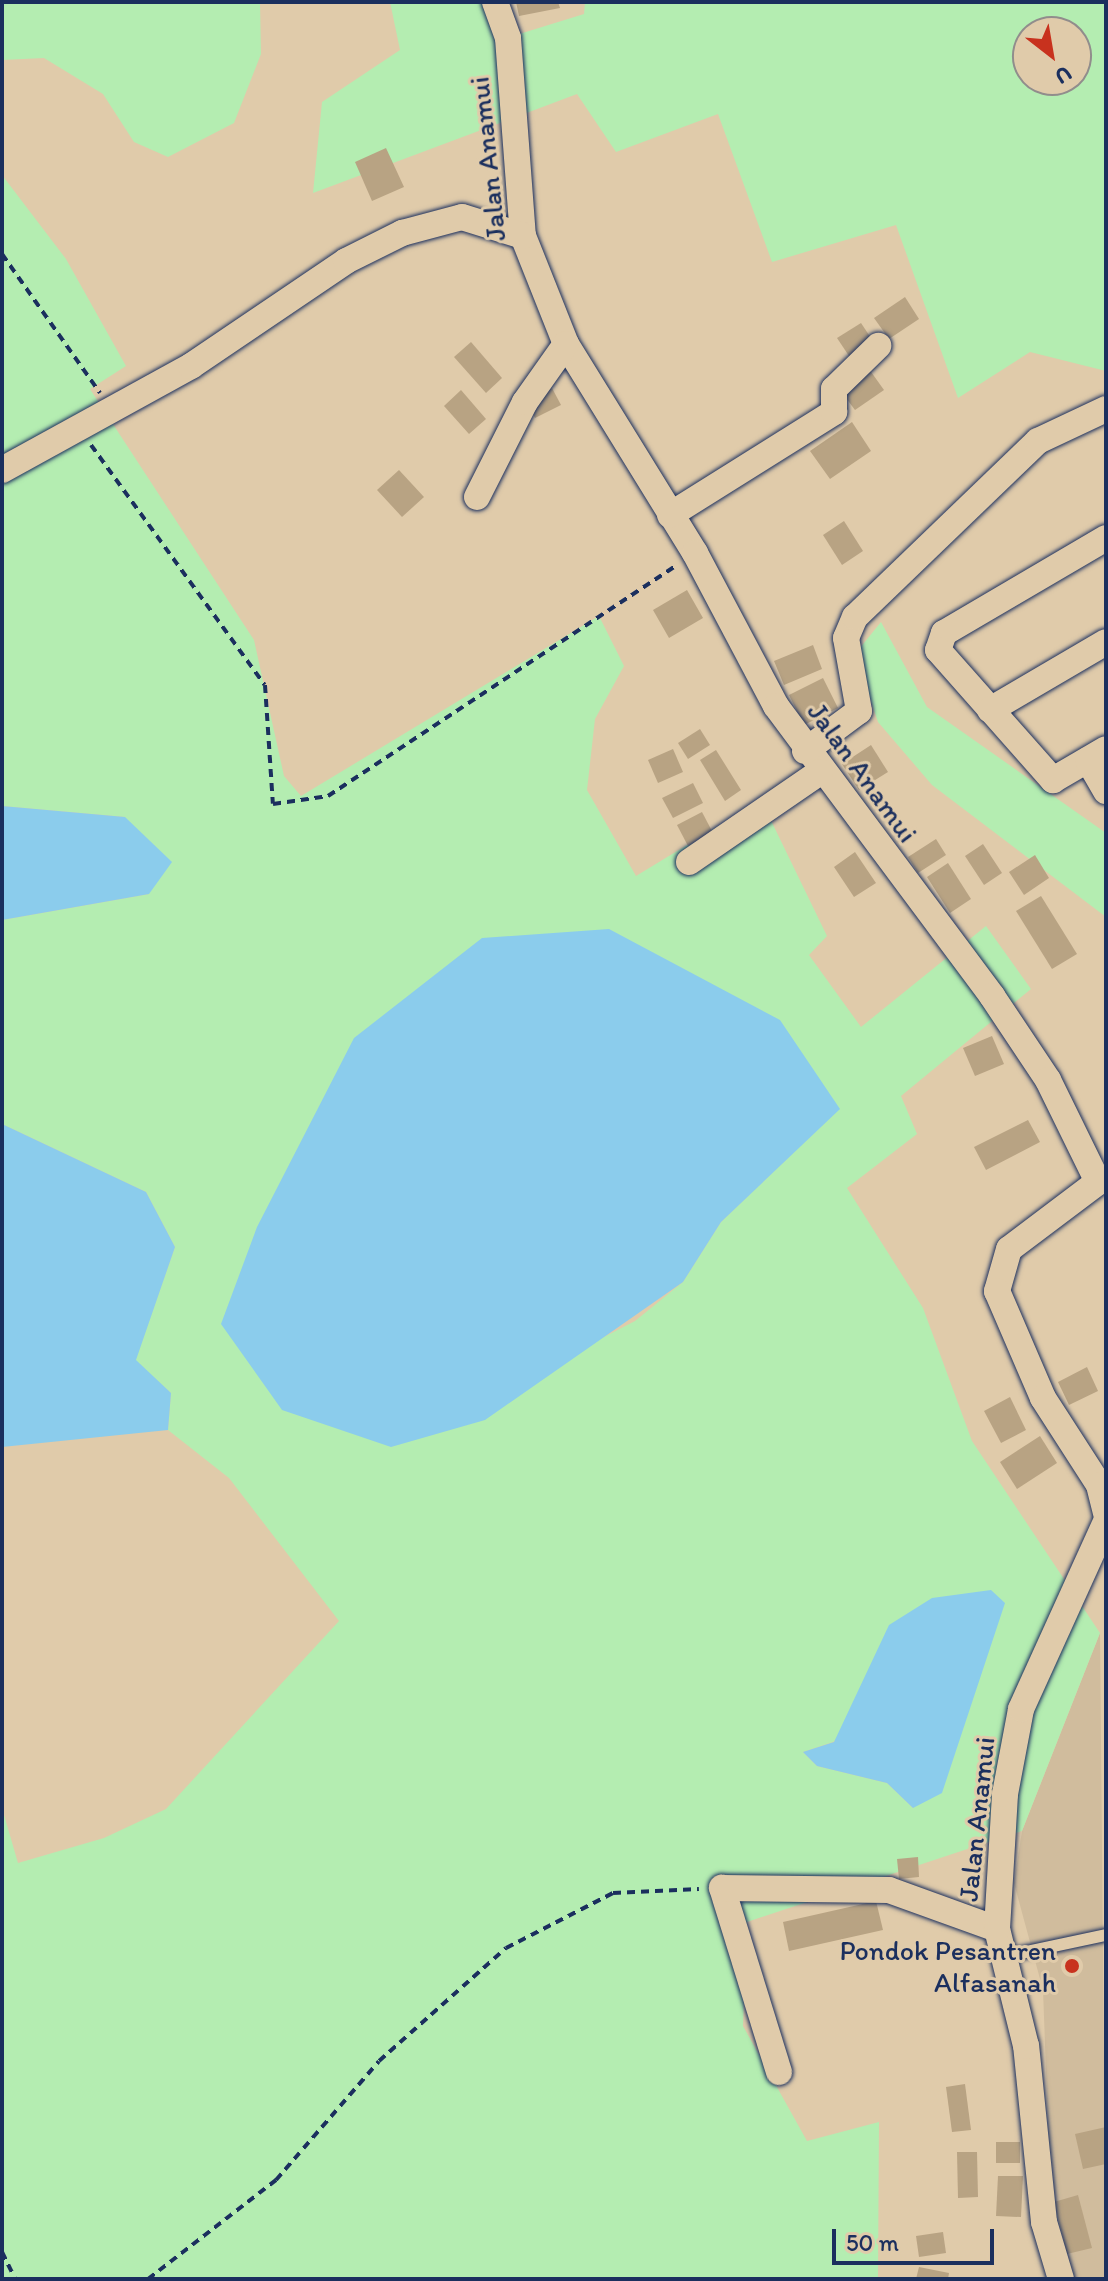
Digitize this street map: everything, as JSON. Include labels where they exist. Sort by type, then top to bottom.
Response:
[{"type":"street","name":"Jalan Anamui","points":[[495,2],[508,38],[523,236],[566,344],[695,553],[813,762],[992,996],[1048,1080],[1102,1182],[1009,1249],[997,1291],[1043,1398],[1099,1485],[1105,1529],[1021,1709],[1005,1794],[997,1929],[1007,1956],[1026,2046],[1044,2222],[1061,2279]]},
{"type":"street","points":[[2,470],[110,407],[191,366],[346,261],[402,233],[462,217],[523,236]]},
{"type":"street","points":[[477,497],[525,402],[566,344]]},
{"type":"street","points":[[670,515],[834,412],[834,389],[878,346]]},
{"type":"street","points":[[689,862],[813,762],[859,711],[846,638],[855,617],[1038,441],[1106,409]]},
{"type":"street","points":[[1106,538],[944,633],[938,650],[1053,780],[1097,754],[1106,791]]},
{"type":"street","points":[[990,710],[1106,642]]},
{"type":"street","points":[[779,2072],[722,1888],[889,1890],[997,1929]]},
{"type":"lane","points":[[1007,1956],[1106,1935]]},
{"type":"path","points":[[2,254],[110,407]]},
{"type":"path","points":[[77,427],[265,685],[273,804],[328,796],[695,553]]},
{"type":"path","points":[[148,2279],[276,2180],[379,2061],[506,1948],[613,1893],[722,1888]]},
{"type":"path","points":[[2,2252],[15,2279]]},
{"type":"shaded area","name":"Pondok Pesantren Alfasanah","points":[[1100,1633],[1106,2279],[1067,2279],[1050,2179],[1043,1990],[1014,1883],[1022,1831]]},
{"type":"green space","points":[[2,2],[260,2],[261,54],[234,123],[168,157],[134,142],[103,94],[44,58],[2,60]]},
{"type":"green space","points":[[390,2],[496,2],[506,38],[584,14],[585,2],[1106,2],[1106,371],[1030,352],[958,398],[896,225],[772,262],[718,114],[616,152],[577,94],[313,193],[322,102],[400,50]]},
{"type":"green space","points":[[2,175],[66,259],[126,366],[90,389],[254,640],[284,776],[301,796],[599,616],[624,666],[595,719],[587,790],[636,876],[761,800],[827,936],[809,955],[861,1027],[986,926],[1031,989],[901,1096],[917,1134],[847,1188],[923,1308],[972,1441],[1100,1633],[1022,1831],[747,1922],[743,2026],[807,2141],[879,2122],[878,2279],[2,2279],[2,1808],[18,1863],[104,1838],[166,1809],[339,1621],[229,1478],[168,1430],[171,1393],[135,1361],[175,1247],[146,1192],[2,1124],[2,920],[149,894],[125,817],[2,806]],"holes":[[[839,1109],[721,1222],[683,1282],[635,1321],[391,1447]],[[1004,1602],[913,1808],[887,1783],[817,1766],[803,1752],[833,1742]]]},
{"type":"green space","points":[[881,622],[927,707],[1106,833],[1106,917],[932,785],[878,722],[855,654]]},
{"type":"water","points":[[2,806],[125,817],[172,862],[149,894],[2,920]]},
{"type":"water","points":[[609,929],[780,1020],[840,1109],[721,1222],[683,1282],[485,1420],[391,1447],[282,1410],[221,1324],[257,1227],[354,1038],[482,938]]},
{"type":"water","points":[[2,1124],[146,1192],[175,1247],[136,1360],[171,1393],[168,1430],[2,1447]]},
{"type":"water","points":[[991,1590],[1005,1603],[942,1793],[913,1808],[887,1783],[817,1766],[803,1752],[834,1742],[889,1625],[932,1598]]},
{"type":"building","points":[[516,2],[558,2],[560,8],[519,16]]},
{"type":"building","points":[[386,148],[404,187],[372,201],[355,162]]},
{"type":"building","points":[[905,297],[919,319],[889,339],[874,318]]},
{"type":"building","points":[[861,323],[875,344],[851,359],[837,338]]},
{"type":"building","points":[[471,342],[502,378],[486,393],[454,357]]},
{"type":"building","points":[[869,369],[884,390],[855,410],[840,390]]},
{"type":"building","points":[[552,388],[561,405],[535,418],[526,401]]},
{"type":"building","points":[[461,390],[486,419],[469,434],[444,406]]},
{"type":"building","points":[[852,422],[871,451],[830,479],[810,451]]},
{"type":"building","points":[[399,470],[424,497],[402,517],[377,490]]},
{"type":"building","points":[[844,521],[863,551],[842,565],[823,535]]},
{"type":"building","points":[[687,590],[703,618],[669,638],[653,610]]},
{"type":"building","points":[[813,645],[822,669],[784,685],[774,661]]},
{"type":"building","points":[[823,678],[838,708],[804,725],[789,695]]},
{"type":"building","points":[[700,729],[710,745],[688,759],[678,743]]},
{"type":"building","points":[[871,745],[888,772],[859,790],[842,764]]},
{"type":"building","points":[[673,749],[683,772],[658,783],[648,760]]},
{"type":"building","points":[[716,750],[741,790],[725,801],[700,760]]},
{"type":"building","points":[[693,783],[703,803],[673,818],[662,798]]},
{"type":"building","points":[[702,812],[713,833],[688,846],[677,825]]},
{"type":"building","points":[[936,839],[946,855],[918,873],[908,857]]},
{"type":"building","points":[[983,844],[1002,873],[984,885],[965,856]]},
{"type":"building","points":[[855,852],[876,883],[854,897],[834,867]]},
{"type":"building","points":[[1035,855],[1049,878],[1024,895],[1009,872]]},
{"type":"building","points":[[948,863],[971,899],[950,913],[927,877]]},
{"type":"building","points":[[1041,896],[1077,954],[1052,969],[1016,911]]},
{"type":"building","points":[[992,1036],[1004,1064],[975,1076],[963,1048]]},
{"type":"building","points":[[1028,1120],[1040,1142],[986,1170],[974,1147]]},
{"type":"building","points":[[1087,1367],[1098,1391],[1069,1405],[1058,1382]]},
{"type":"building","points":[[1010,1397],[1026,1430],[1001,1443],[984,1411]]},
{"type":"building","points":[[1040,1436],[1057,1463],[1017,1489],[1000,1462]]},
{"type":"building","points":[[918,1857],[919,1877],[899,1879],[897,1859]]},
{"type":"building","points":[[876,1901],[883,1930],[789,1951],[783,1922]]},
{"type":"building","points":[[965,2084],[971,2130],[952,2132],[946,2087]]},
{"type":"building","points":[[1106,2127],[1106,2164],[1083,2169],[1075,2134]]},
{"type":"building","points":[[996,2142],[1020,2142],[1020,2163],[996,2163]]},
{"type":"building","points":[[957,2152],[977,2152],[978,2197],[958,2198]]},
{"type":"building","points":[[998,2176],[1023,2176],[1021,2217],[996,2216]]},
{"type":"building","points":[[1078,2195],[1092,2248],[1067,2254],[1054,2202]]},
{"type":"building","points":[[943,2232],[946,2253],[919,2257],[916,2236]]},
{"type":"building","points":[[919,2267],[949,2273],[948,2279],[916,2279]]},
{"type":"place","name":"Pondok Pesantren Alfasanah","points":[[1072,1966]]}]
